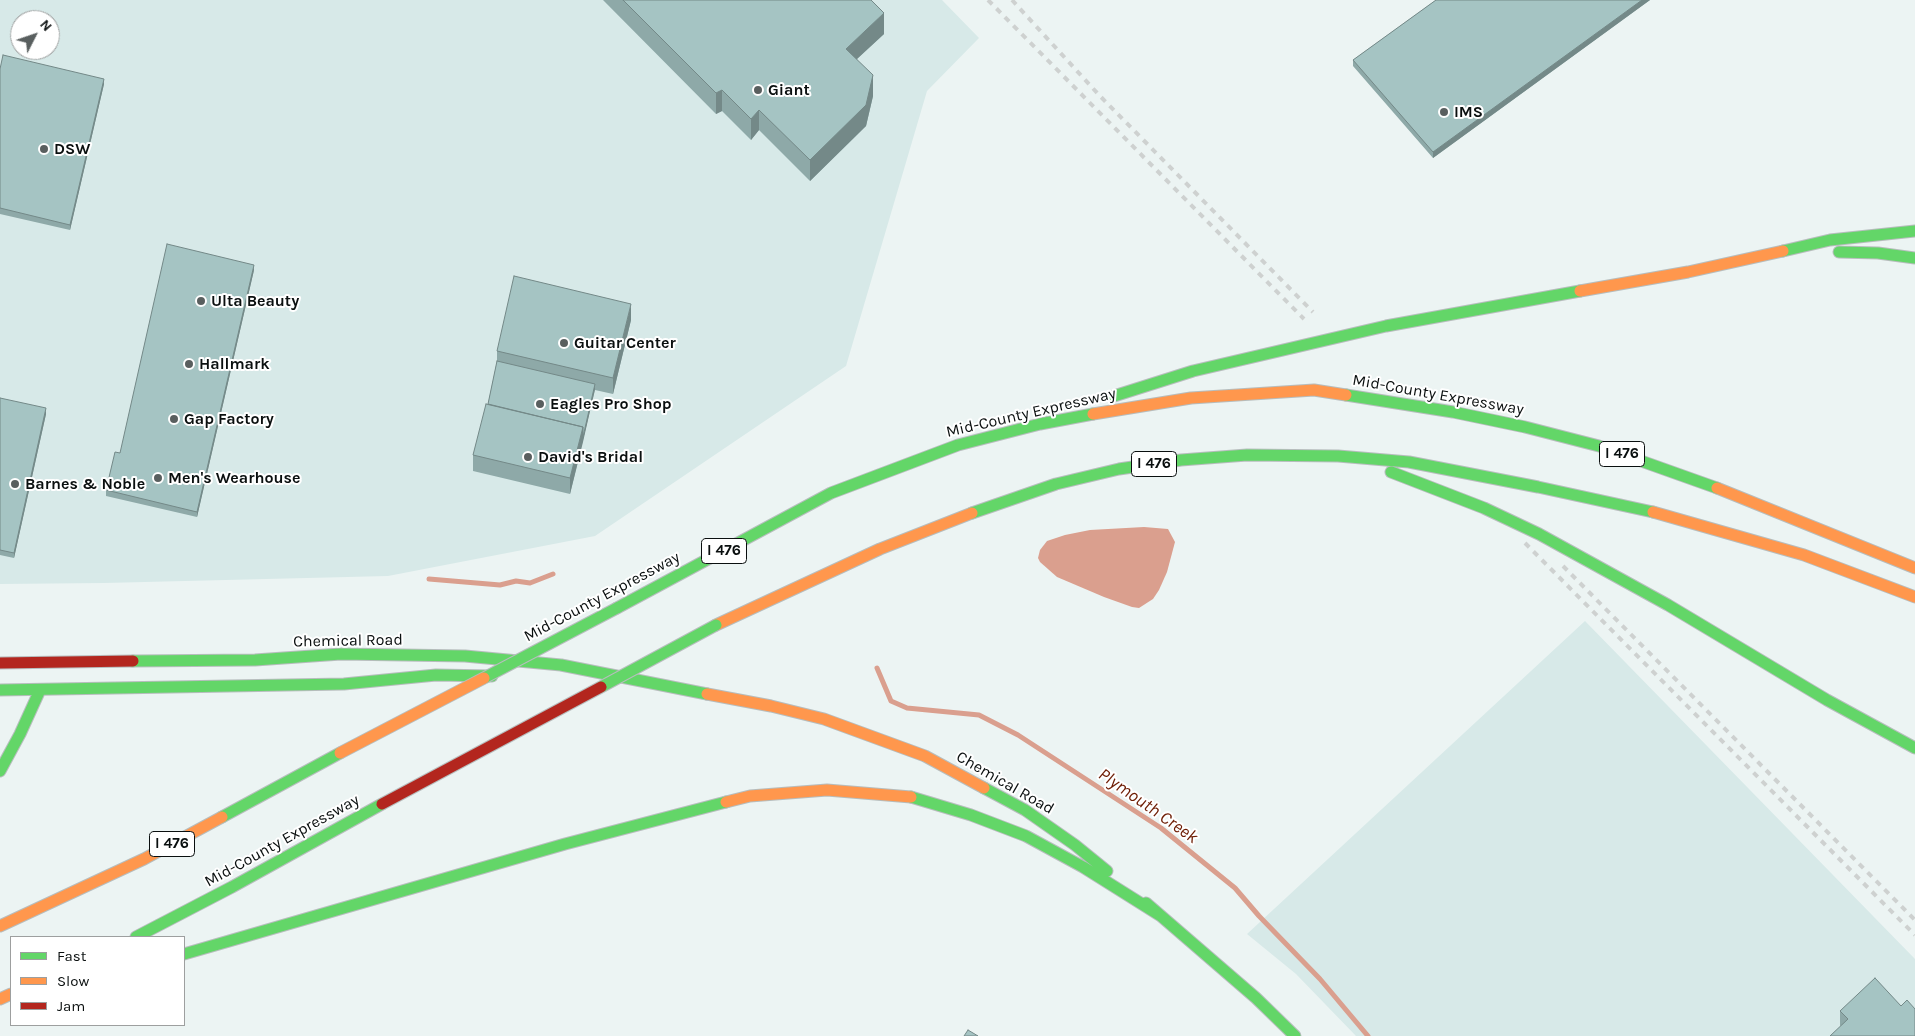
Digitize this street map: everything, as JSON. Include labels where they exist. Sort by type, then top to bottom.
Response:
[{"type":"main road","points":[[1040,424],[1132,389],[1193,371],[1386,326],[1688,272],[1830,240],[1915,231]]},
{"type":"main road","points":[[1759,256],[1821,251],[1878,253],[1915,258]]},
{"type":"main road","name":"Mid-County Expressway","points":[[0,926],[45,907],[144,859],[831,493],[958,445],[1040,424],[1126,407],[1190,398],[1314,390],[1453,412],[1525,427],[1599,446],[1699,480],[1915,568]]},
{"type":"main road","name":"Mid-County Expressway","points":[[138,936],[240,883],[382,804],[716,625],[880,548],[944,522],[1056,484],[1119,469],[1181,460],[1247,455],[1338,456],[1441,467],[1656,513],[1804,555],[1915,597]]},
{"type":"main road","points":[[1338,456],[1410,478],[1447,492],[1539,534],[1595,563],[1827,700],[1915,748]]},
{"type":"main road","name":"Chemical Road","points":[[0,663],[255,660],[341,654],[465,656],[561,665],[771,706],[824,719],[925,756],[1025,810],[1075,845],[1162,916],[1256,998],[1295,1036]]},
{"type":"main road","points":[[0,771],[20,734],[40,690],[58,662]]},
{"type":"main road","points":[[24,663],[40,690]]},
{"type":"main road","points":[[0,690],[344,684],[436,675],[511,676]]},
{"type":"main road","name":"Chemical Road","points":[[588,682],[694,691]]},
{"type":"main road","points":[[185,954],[564,844],[741,798],[827,790],[912,797],[972,815],[1026,836],[1083,867],[1162,916]]},
{"type":"shaded area","points":[[0,0],[942,0],[979,38],[927,91],[846,366],[595,536],[388,576],[0,584]]},
{"type":"shaded area","points":[[1144,527],[1168,529],[1175,542],[1167,572],[1159,590],[1153,599],[1139,608],[1104,597],[1057,577],[1038,558],[1040,550],[1047,541],[1065,535],[1090,530]]},
{"type":"shaded area","points":[[1585,621],[1915,959],[1915,1036],[1356,1036],[1296,974],[1247,934]]},
{"type":"building","name":"Giant","points":[[623,0],[871,0],[884,13],[846,49],[873,75],[866,105],[810,160],[759,110],[751,119],[722,90],[716,93]]},
{"type":"building","name":"IMS","points":[[1436,0],[1642,0],[1433,152],[1353,60]]},
{"type":"building","name":"DSW","points":[[3,55],[10,57],[10,60],[24,60],[104,79],[70,225],[0,208],[0,69]]},
{"type":"building","points":[[167,244],[254,265],[197,512],[106,490],[115,452],[120,453]]},
{"type":"building","name":"Guitar Center","points":[[514,276],[631,304],[613,378],[497,351]]},
{"type":"building","name":"Eagles Pro Shop","points":[[497,361],[595,384],[583,437],[583,427],[488,404]]},
{"type":"building","name":"Barnes & Noble","points":[[0,398],[46,408],[14,553],[0,550]]},
{"type":"building","name":"David's Bridal","points":[[486,404],[583,427],[570,478],[473,455]]},
{"type":"building","points":[[1875,978],[1901,1006],[1907,1000],[1915,1009],[1915,1036],[1830,1036],[1848,1019],[1840,1011]]},
{"type":"building","points":[[968,1030],[978,1036],[964,1036]]},
{"type":"waterway","name":"Plymouth Creek","points":[[429,579],[500,585],[516,581],[530,583],[553,574]]},
{"type":"waterway","name":"Plymouth Creek","points":[[877,668],[891,701],[907,708],[979,715],[1018,735],[1161,828],[1235,888],[1259,916],[1320,979],[1368,1036]]},
{"type":"railway","points":[[988,0],[1304,319]]},
{"type":"railway","points":[[1012,0],[1099,95],[1313,312]]},
{"type":"railway","points":[[1525,543],[1915,935]]},
{"type":"railway","points":[[1563,566],[1915,920]]},
{"type":"traffic: fast","points":[[1783,251],[1830,240],[1915,231]]},
{"type":"traffic: fast","points":[[1839,252],[1878,253],[1915,258]]},
{"type":"traffic: fast","points":[[1114,396],[1193,371],[1386,326],[1580,291]]},
{"type":"traffic: fast","points":[[1346,395],[1453,412],[1525,427],[1599,446],[1717,488]]},
{"type":"traffic: fast","points":[[617,608],[831,493],[958,445],[1040,424],[1093,414]]},
{"type":"traffic: fast","points":[[972,513],[1056,484],[1119,469],[1181,460],[1247,455],[1338,456],[1409,462],[1653,512]]},
{"type":"traffic: fast","points":[[1391,472],[1484,508],[1539,534],[1668,605],[1827,700],[1915,748]]},
{"type":"traffic: fast","points":[[484,678],[617,608]]},
{"type":"traffic: fast","points":[[601,687],[716,625]]},
{"type":"traffic: fast","points":[[133,661],[255,660],[341,654],[465,656],[561,665],[707,694]]},
{"type":"traffic: fast","points":[[0,690],[344,684],[436,675],[492,676]]},
{"type":"traffic: fast","points":[[0,771],[20,734],[40,690]]},
{"type":"traffic: fast","points":[[222,817],[340,753]]},
{"type":"traffic: fast","points":[[984,788],[1025,810],[1075,845],[1107,871]]},
{"type":"traffic: fast","points":[[911,797],[971,815],[1026,836],[1083,867],[1161,916]]},
{"type":"traffic: fast","points":[[185,954],[565,844],[726,802]]},
{"type":"traffic: fast","points":[[138,936],[232,887],[382,804]]},
{"type":"traffic: fast","points":[[1146,903],[1256,998],[1295,1036]]},
{"type":"traffic: slow","points":[[1580,291],[1688,272],[1783,251]]},
{"type":"traffic: slow","points":[[1093,414],[1191,398],[1314,390],[1346,395]]},
{"type":"traffic: slow","points":[[1717,488],[1915,568]]},
{"type":"traffic: slow","points":[[1653,512],[1804,555],[1915,597]]},
{"type":"traffic: slow","points":[[716,625],[880,549],[972,513]]},
{"type":"traffic: slow","points":[[340,753],[484,678]]},
{"type":"traffic: slow","points":[[707,694],[771,706],[824,719],[925,756],[984,788]]},
{"type":"traffic: slow","points":[[726,802],[750,796],[827,790],[911,797]]},
{"type":"traffic: slow","points":[[0,926],[144,859],[222,817]]},
{"type":"traffic: slow","points":[[0,999],[10,994]]},
{"type":"traffic: jam","points":[[0,663],[133,661]]},
{"type":"traffic: jam","points":[[382,804],[601,687]]},
{"type":"place","name":"Giant","points":[[758,90]]},
{"type":"place","name":"IMS","points":[[1444,112]]},
{"type":"place","name":"DSW","points":[[44,149]]},
{"type":"place","name":"Ulta Beauty","points":[[201,301]]},
{"type":"place","name":"Guitar Center","points":[[564,343]]},
{"type":"place","name":"Hallmark","points":[[189,364]]},
{"type":"place","name":"Eagles Pro Shop","points":[[540,404]]},
{"type":"place","name":"Gap Factory","points":[[174,419]]},
{"type":"place","name":"David's Bridal","points":[[528,457]]},
{"type":"place","name":"Men's Wearhouse","points":[[158,478]]},
{"type":"place","name":"Barnes & Noble","points":[[15,484]]}]
